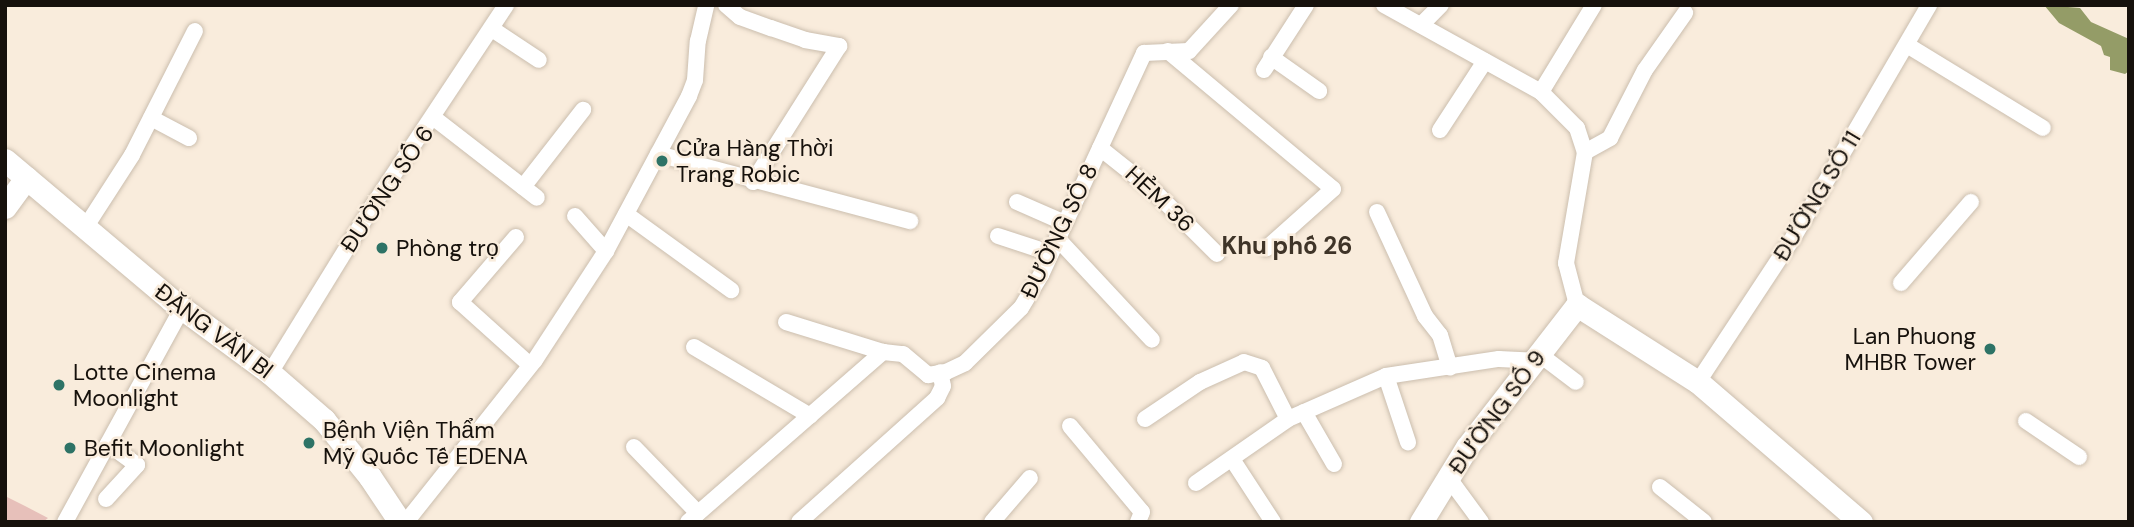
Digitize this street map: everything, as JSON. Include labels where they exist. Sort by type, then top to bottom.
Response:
[{"type":"street","name":"ĐƯỜNG SỐ 6","points":[[270,373],[372,207],[434,118],[506,5]]},
{"type":"street","points":[[406,522],[530,365],[606,251],[659,154],[695,80],[698,41],[706,5]]},
{"type":"street","points":[[726,5],[740,16],[760,24],[805,40],[839,46],[753,182]]},
{"type":"street","name":"ĐƯỜNG SỐ 8","points":[[940,372],[965,363],[1021,308],[1041,275],[1144,53],[1189,51],[1231,5]]},
{"type":"street","points":[[1306,5],[1267,64],[1319,91]]},
{"type":"street","points":[[1384,5],[1541,92],[1577,128],[1585,152],[1566,263],[1577,305],[1698,382],[1861,522]]},
{"type":"street","points":[[1421,25],[1441,5]]},
{"type":"street","points":[[1541,92],[1594,5]]},
{"type":"street","name":"ĐƯỜNG SỐ 11","points":[[1698,382],[1793,238],[1929,5]]},
{"type":"street","points":[[1585,152],[1610,138],[1646,70],[1685,13]]},
{"type":"street","points":[[492,29],[539,60]]},
{"type":"street","points":[[85,228],[132,155],[195,31]]},
{"type":"street","points":[[1907,45],[2043,128]]},
{"type":"street","points":[[1168,51],[1333,189],[1267,248]]},
{"type":"street","points":[[1440,130],[1485,61]]},
{"type":"street","points":[[523,187],[583,110]]},
{"type":"street","points":[[151,118],[189,138]]},
{"type":"street","points":[[434,118],[537,198]]},
{"type":"street","name":"HẺM 36","points":[[1100,148],[1154,191],[1217,254]]},
{"type":"street","points":[[659,154],[753,182],[910,221]]},
{"type":"street","name":"ĐẶNG VĂN BI","points":[[5,160],[183,308],[270,373],[324,420],[370,477],[400,522]]},
{"type":"street","points":[[5,208],[26,178]]},
{"type":"street","points":[[1017,202],[1061,230],[1152,340]]},
{"type":"street","points":[[1901,283],[1971,202]]},
{"type":"street","points":[[1377,212],[1425,316],[1440,335],[1450,368]]},
{"type":"street","points":[[626,214],[731,290]]},
{"type":"street","points":[[575,216],[606,251]]},
{"type":"street","points":[[998,236],[1050,253]]},
{"type":"street","points":[[516,237],[460,302],[530,365]]},
{"type":"street","name":"ĐƯỜNG SỐ 9","points":[[1421,522],[1467,447],[1577,305]]},
{"type":"street","points":[[65,522],[183,308]]},
{"type":"street","points":[[786,322],[883,352],[904,354],[928,374],[940,372],[941,393],[799,522]]},
{"type":"street","points":[[694,347],[810,416]]},
{"type":"street","points":[[634,447],[693,517],[883,352]]},
{"type":"street","points":[[1196,483],[1288,419],[1386,376],[1499,359],[1536,358],[1576,382]]},
{"type":"street","points":[[1145,419],[1200,382],[1244,362],[1262,368],[1288,419]]},
{"type":"street","points":[[1386,376],[1408,442]]},
{"type":"street","points":[[1304,412],[1334,464]]},
{"type":"street","points":[[2026,421],[2079,457]]},
{"type":"street","points":[[1070,426],[1142,512],[1138,522]]},
{"type":"street","points":[[106,499],[137,465],[107,444]]},
{"type":"street","points":[[1233,459],[1273,522]]},
{"type":"street","points":[[1448,477],[1481,522]]},
{"type":"street","points":[[997,516],[1030,478]]},
{"type":"street","points":[[1660,487],[1704,522]]},
{"type":"shaded area","points":[[2044,5],[2080,8],[2091,22],[2129,39],[2129,71],[2125,74],[2110,70],[2110,57],[2104,55],[2101,46],[2059,23]]},
{"type":"shaded area","points":[[5,496],[48,518],[43,522],[5,522]]},
{"type":"place","name":"Cửa Hàng Thời Trang Robic","points":[[662,161]]},
{"type":"place","name":"Phòng trọ","points":[[382,248]]},
{"type":"place","name":"Lan Phuong MHBR Tower","points":[[1990,349]]},
{"type":"place","name":"Lotte Cinema Moonlight","points":[[59,385]]},
{"type":"place","name":"Bệnh Viện Thẩm Mỹ Quốc Tế EDENA","points":[[309,443]]},
{"type":"place","name":"Befit Moonlight","points":[[70,448]]},
{"type":"district","name":"Khu phố 26","points":[[1287,246]]}]
